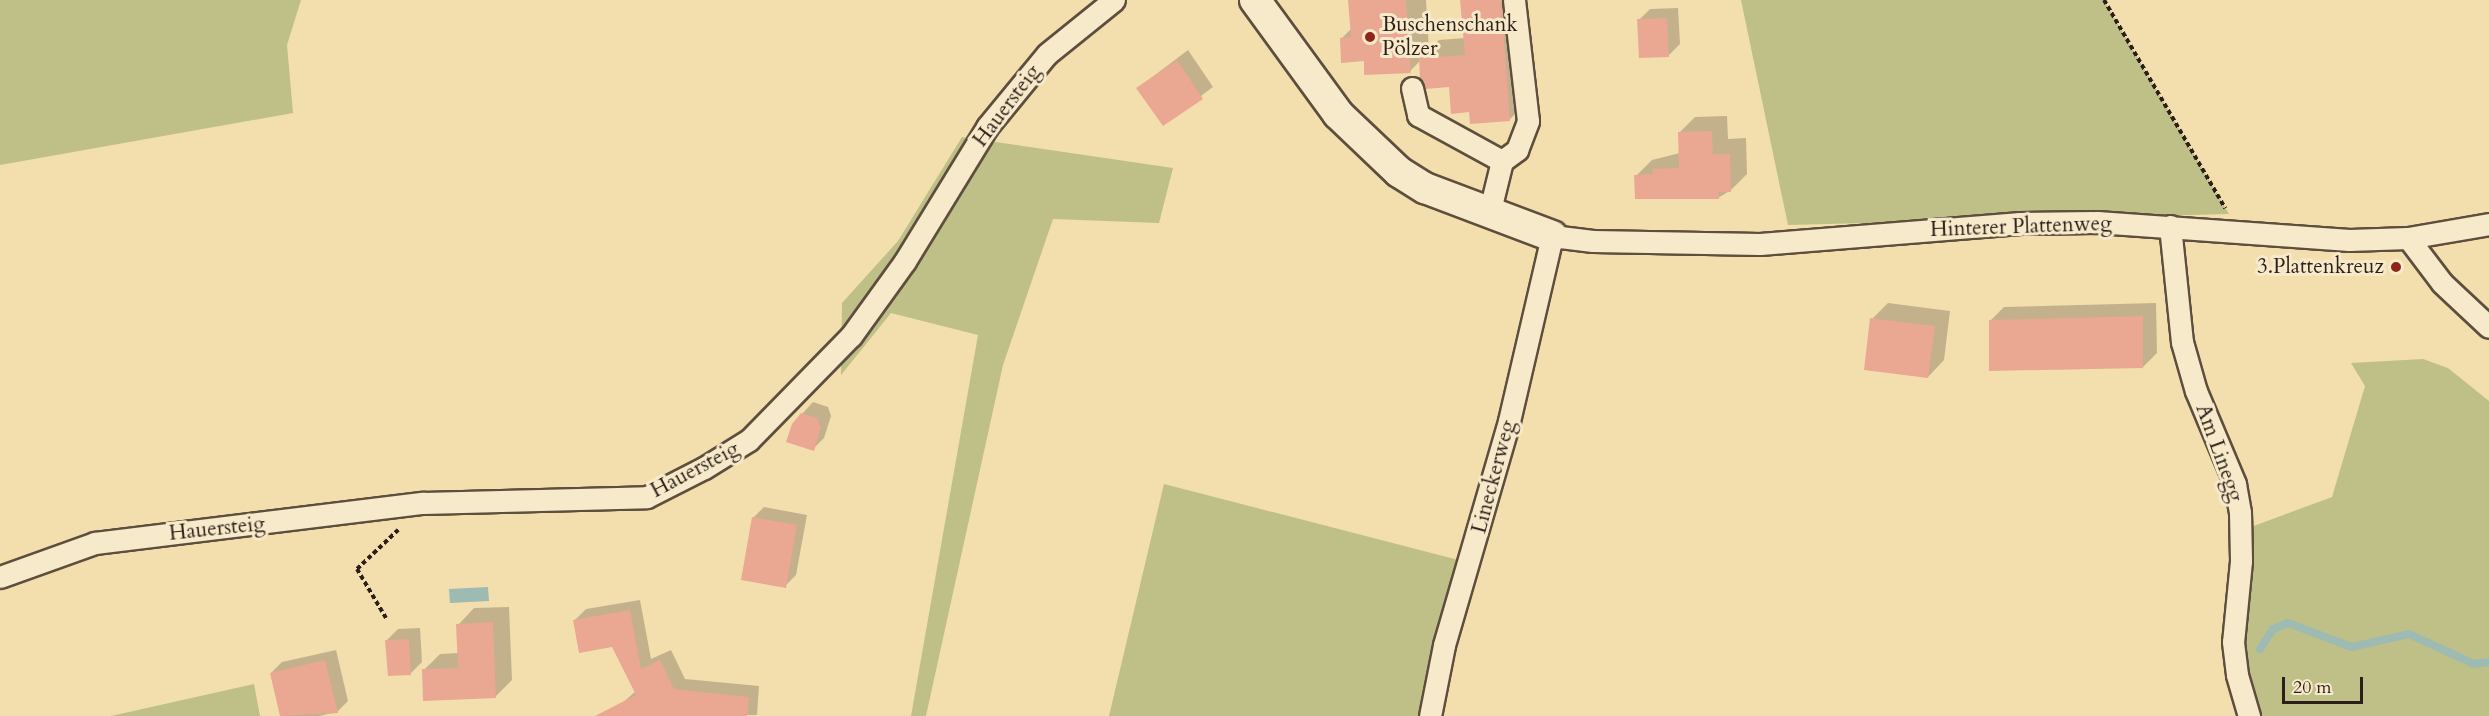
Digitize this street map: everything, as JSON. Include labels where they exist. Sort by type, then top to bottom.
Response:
[{"type":"street","name":"Hauersteig","points":[[0,577],[95,543],[423,503],[647,497],[749,440],[851,336],[905,261],[987,127],[1047,54],[1114,0]]},
{"type":"street","points":[[1255,0],[1338,114],[1376,154],[1425,188],[1552,236]]},
{"type":"street","points":[[1489,214],[1502,161],[1517,150],[1528,121],[1514,0]]},
{"type":"street","points":[[1412,88],[1418,115],[1502,161]]},
{"type":"street","name":"Hinterer Plattenweg","points":[[1552,236],[1593,241],[1760,244],[2020,223],[2170,226],[2349,240],[2408,238],[2489,224]]},
{"type":"street","name":"Am Linegg","points":[[2170,226],[2182,342],[2196,391],[2235,484],[2240,512],[2241,561],[2233,642],[2236,675],[2249,716]]},
{"type":"street","name":"Lineckerweg","points":[[1430,716],[1444,645],[1509,421],[1552,236]]},
{"type":"street","points":[[2408,238],[2442,283],[2489,327]]},
{"type":"path","points":[[2104,0],[2229,214],[2233,232]]},
{"type":"path","points":[[386,618],[357,569],[423,503]]},
{"type":"green space","points":[[0,0],[301,0],[287,45],[293,113],[0,165]]},
{"type":"green space","points":[[1741,0],[2104,0],[2229,214],[1788,225]]},
{"type":"green space","points":[[962,137],[1173,168],[1159,223],[1053,219],[1003,365],[926,716],[911,716],[978,335],[891,313],[841,375],[842,303],[898,241]]},
{"type":"green space","points":[[2423,359],[2448,368],[2489,401],[2489,716],[2241,716],[2250,674],[2242,625],[2251,527],[2332,497],[2365,386],[2351,363]]},
{"type":"green space","points":[[1164,484],[1470,563],[1441,716],[1109,716]]},
{"type":"green space","points":[[254,684],[260,716],[111,716]]},
{"type":"water","points":[[488,587],[489,601],[450,603],[449,589]]},
{"type":"building","name":"Buschenschank Pölzer","points":[[1348,0],[1406,0],[1411,73],[1364,75],[1364,61],[1341,63],[1340,38],[1351,37]]},
{"type":"building","points":[[1460,0],[1501,0],[1510,121],[1470,124],[1469,112],[1451,114],[1449,87],[1425,89],[1420,79],[1419,58],[1465,55]]},
{"type":"building","points":[[1667,18],[1669,57],[1639,58],[1637,19]]},
{"type":"building","points":[[1177,60],[1203,99],[1163,126],[1136,88]]},
{"type":"building","points":[[1712,131],[1713,154],[1730,154],[1731,192],[1719,192],[1719,199],[1635,199],[1634,175],[1653,174],[1652,169],[1679,168],[1678,132]]},
{"type":"building","points":[[2143,316],[2143,368],[1989,371],[1989,320]]},
{"type":"building","points":[[1870,318],[1935,326],[1928,378],[1864,370]]},
{"type":"building","points":[[801,413],[817,418],[821,428],[814,451],[786,442],[792,424]]},
{"type":"building","points":[[752,517],[797,525],[786,588],[741,580]]},
{"type":"building","points":[[630,610],[641,669],[660,660],[674,689],[749,697],[747,716],[595,716],[636,695],[612,647],[579,653],[573,620]]},
{"type":"building","points":[[493,622],[496,698],[423,701],[422,669],[458,668],[456,624]]},
{"type":"building","points":[[409,639],[411,675],[388,676],[385,640]]},
{"type":"building","points":[[325,660],[338,713],[280,716],[270,673]]},
{"type":"waterway","points":[[2260,649],[2273,629],[2288,623],[2352,647],[2409,634],[2474,664],[2489,662]]},
{"type":"place","name":"Buschenschank Pölzer","points":[[1370,37]]},
{"type":"place","name":"3.Plattenkreuz","points":[[2396,267]]}]
